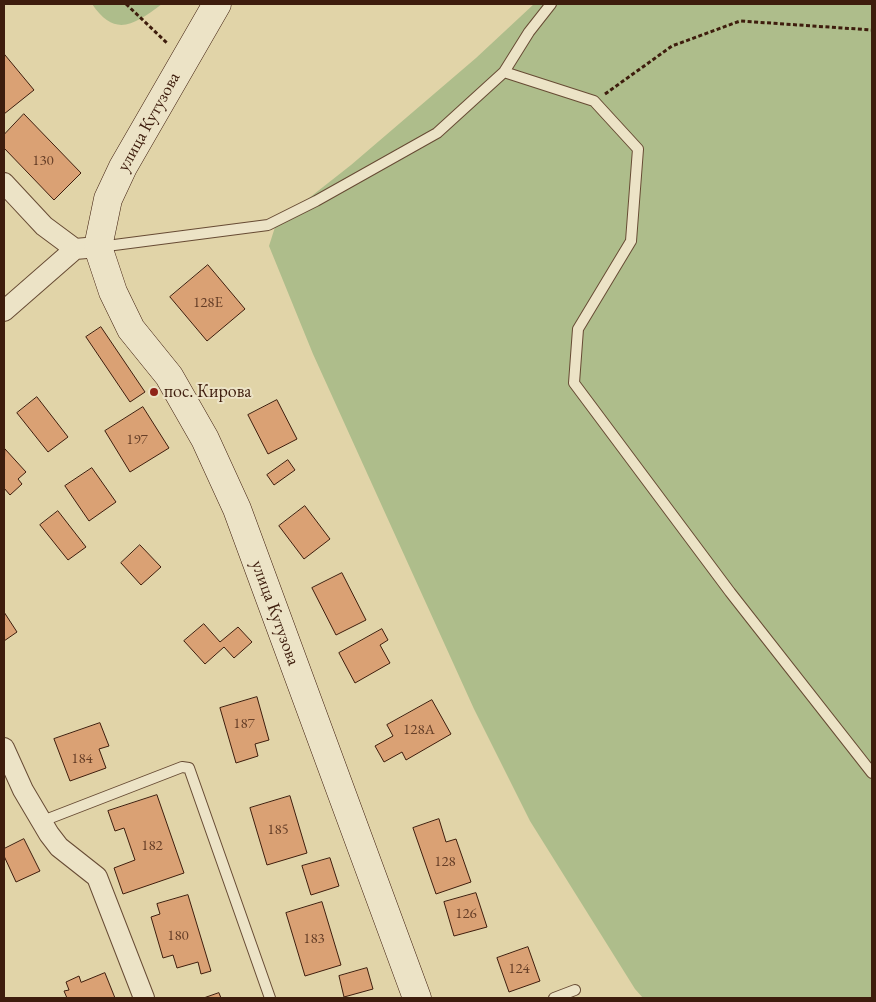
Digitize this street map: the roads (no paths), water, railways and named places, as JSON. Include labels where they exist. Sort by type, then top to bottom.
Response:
[{"type":"main road","name":"улица Кутузова","points":[[217,4],[183,61],[112,191],[87,248],[113,292],[131,329],[169,376],[204,439],[237,509],[417,998]]},
{"type":"street","points":[[4,182],[44,226],[87,248],[4,311]]},
{"type":"street","points":[[4,748],[40,822],[59,847],[97,877],[144,998]]},
{"type":"lane","points":[[87,248],[268,225],[316,201],[437,133],[504,72],[529,32],[551,4]]},
{"type":"lane","points":[[504,72],[594,101],[638,149],[631,241],[578,329],[574,383],[730,592],[872,772]]},
{"type":"lane","points":[[40,822],[182,767],[189,768],[270,998]]},
{"type":"lane","points":[[554,998],[575,990]]},
{"type":"place","name":"пос. Кирова","points":[[154,392]]}]
